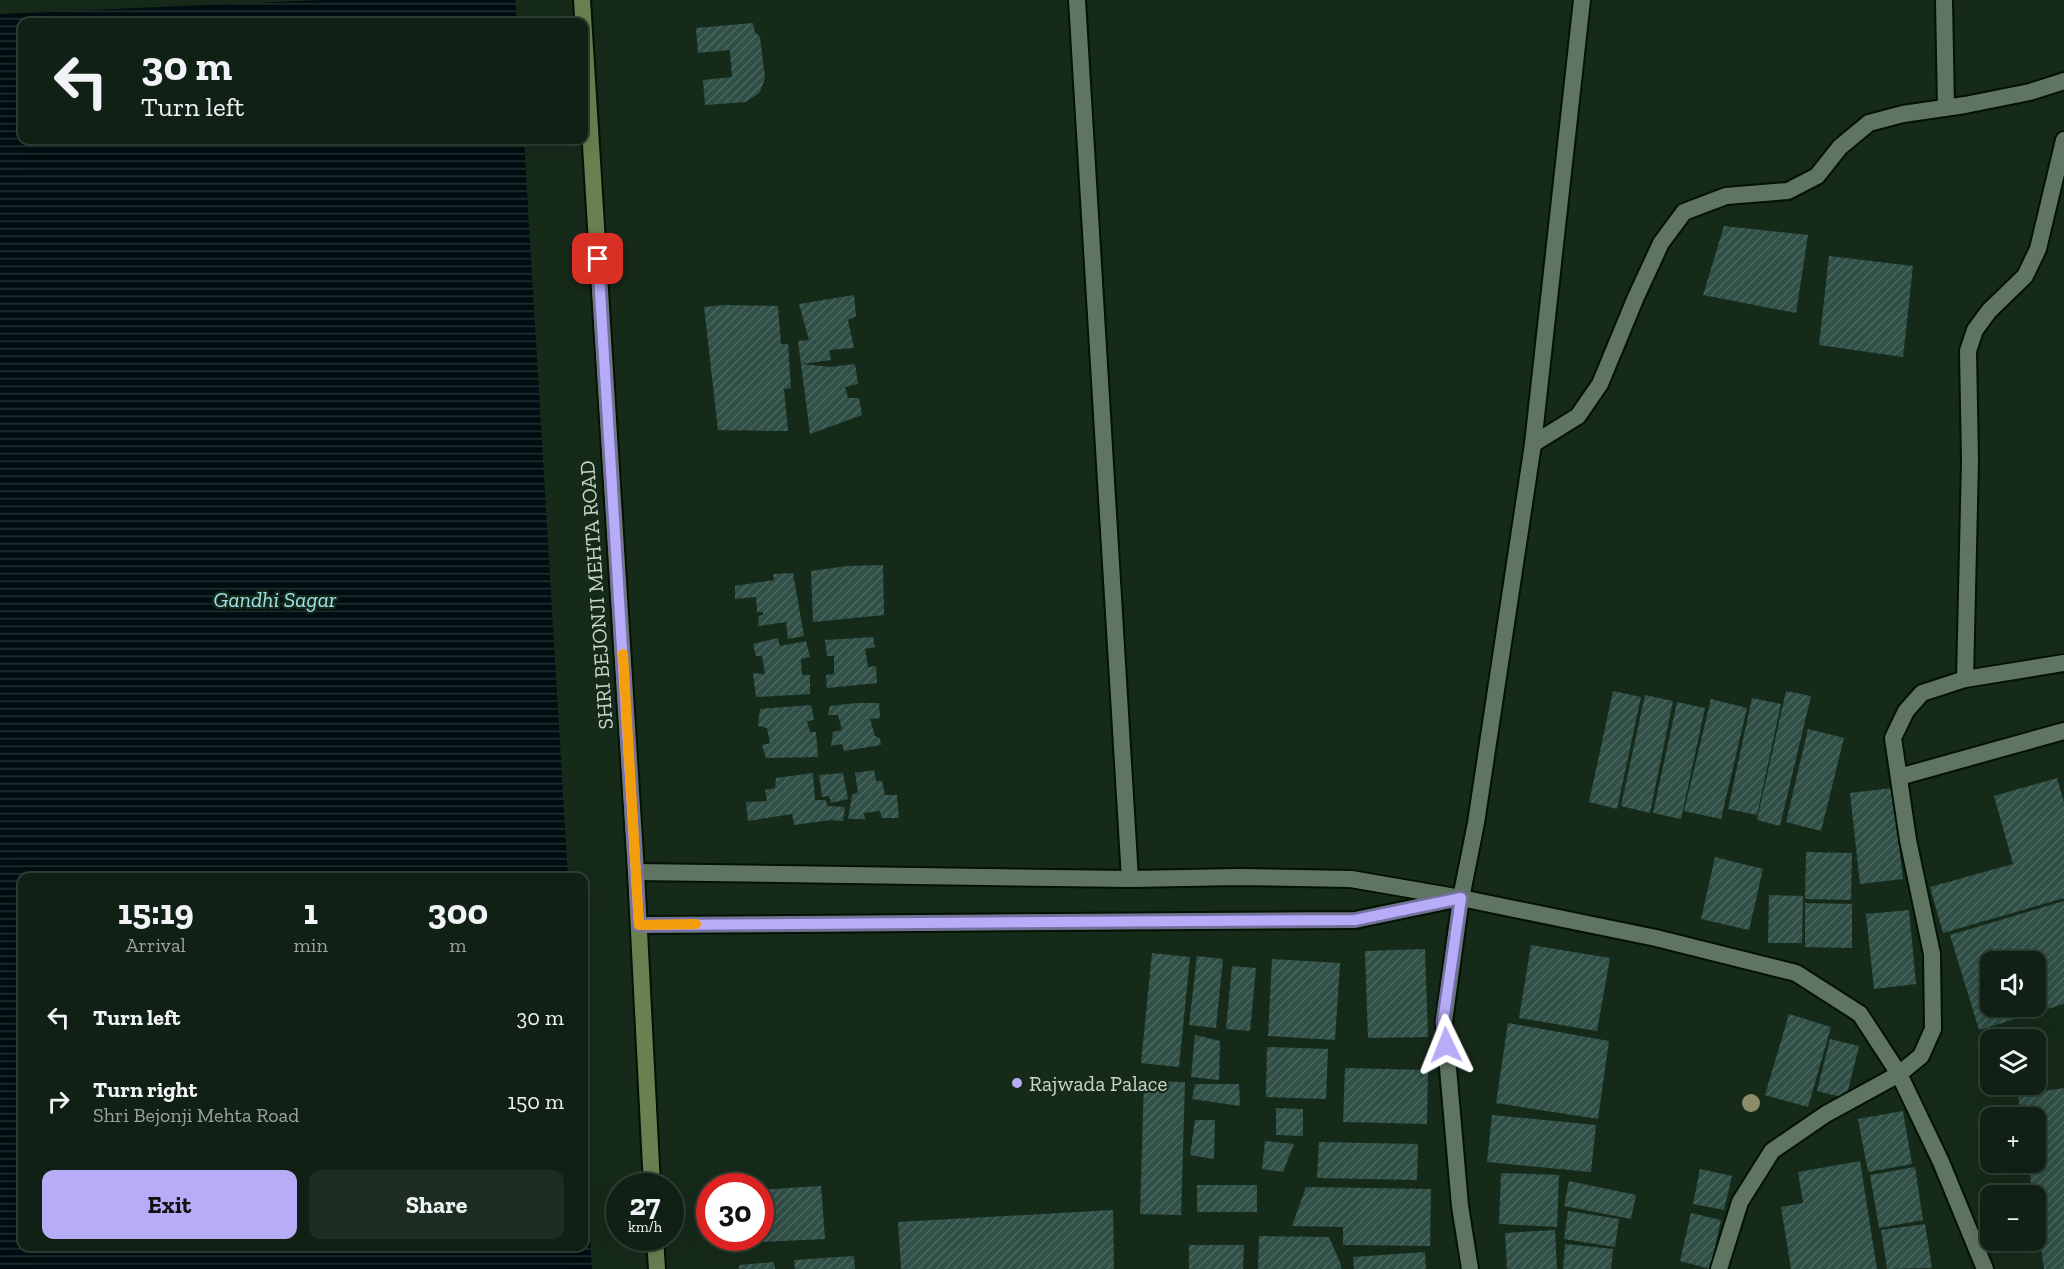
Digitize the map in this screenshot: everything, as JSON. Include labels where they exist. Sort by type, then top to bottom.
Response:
[{"type":"main road","name":"SHRI BEJONJI MEHTA ROAD","points":[[582,0],[583,18]]},
{"type":"main road","name":"SHRI BEJONJI MEHTA ROAD","points":[[588,97],[636,873],[651,1173]]},
{"type":"main road","points":[[656,1251],[657,1269]]},
{"type":"street","points":[[1077,0],[1130,879]]},
{"type":"street","points":[[1470,1269],[1460,1206],[1443,1022],[1461,898],[1476,823],[1533,444],[1582,0]]},
{"type":"street","points":[[1944,0],[1946,108]]},
{"type":"street","points":[[1533,444],[1578,417],[1600,384],[1661,243],[1684,212],[1726,196],[1788,191],[1817,176],[1840,147],[1869,123],[1903,114],[2030,92],[2064,81]]},
{"type":"street","points":[[1965,679],[1970,461],[1968,351],[1975,330],[1989,311],[2025,276],[2038,249],[2064,140]]},
{"type":"street","points":[[1719,1269],[1740,1202],[1772,1151],[1826,1114],[1899,1074],[1922,1056],[1933,1029],[1932,954],[1908,840],[1893,738],[1906,711],[1922,693],[1965,679],[2064,663]]},
{"type":"street","points":[[1899,777],[2064,731]]},
{"type":"street","points":[[636,873],[1130,879],[1239,877],[1351,879],[1461,898],[1656,938],[1796,973],[1860,1014],[1899,1074],[1941,1162],[1985,1269]]},
{"type":"street","points":[[639,925],[1355,920],[1461,898]]},
{"type":"water","name":"Gandhi Sagar","points":[[320,0],[515,0],[517,18],[18,18],[18,144],[524,144],[568,873],[18,873],[18,1251],[588,1251],[588,1202],[592,1269],[0,1269],[0,14]]},
{"type":"building","points":[[753,23],[755,32],[760,37],[765,78],[760,92],[746,102],[705,105],[703,80],[732,77],[730,50],[698,53],[696,28]]},
{"type":"building","points":[[1724,226],[1808,235],[1796,313],[1703,295]]},
{"type":"building","points":[[1829,256],[1913,266],[1903,357],[1819,345]]},
{"type":"building","points":[[854,295],[856,316],[848,320],[854,348],[829,350],[831,360],[802,364],[830,367],[855,364],[858,384],[845,387],[848,398],[859,398],[862,415],[810,434],[798,341],[809,340],[799,304]]},
{"type":"building","points":[[778,306],[781,344],[788,344],[791,388],[784,389],[788,431],[718,430],[704,307]]},
{"type":"building","points":[[883,565],[884,615],[813,622],[811,571],[847,566]]},
{"type":"building","points":[[793,573],[804,636],[788,639],[786,622],[758,626],[759,616],[763,615],[763,612],[757,612],[756,597],[735,599],[735,586],[774,580],[773,574]]},
{"type":"building","points":[[873,637],[875,647],[865,649],[868,667],[876,666],[877,683],[827,688],[826,675],[834,674],[834,656],[827,656],[825,640]]},
{"type":"building","points":[[778,638],[780,646],[806,641],[810,657],[801,659],[802,675],[810,675],[810,694],[756,697],[753,673],[765,674],[762,656],[756,656],[753,644]]},
{"type":"building","points":[[1613,691],[1641,697],[1617,809],[1589,802]]},
{"type":"building","points":[[1786,691],[1811,696],[1780,826],[1757,820]]},
{"type":"building","points":[[1645,695],[1673,701],[1650,813],[1621,806]]},
{"type":"building","points":[[1752,698],[1781,704],[1757,815],[1728,809]]},
{"type":"building","points":[[1711,699],[1747,708],[1721,819],[1684,811]]},
{"type":"building","points":[[1677,702],[1705,708],[1681,819],[1653,813]]},
{"type":"building","points":[[879,703],[880,718],[870,719],[875,736],[880,738],[881,745],[844,751],[842,744],[831,746],[833,732],[842,730],[838,715],[828,715],[830,706]]},
{"type":"building","points":[[811,705],[814,720],[807,721],[810,732],[816,732],[818,757],[766,758],[762,745],[770,743],[767,728],[758,726],[760,709]]},
{"type":"building","points":[[1808,729],[1844,738],[1821,831],[1786,822]]},
{"type":"building","points":[[874,770],[876,781],[882,781],[885,795],[897,795],[899,818],[882,818],[880,811],[864,813],[865,819],[848,819],[852,795],[858,792],[855,773]]},
{"type":"building","points":[[813,773],[815,800],[826,800],[827,806],[845,807],[843,821],[831,820],[794,825],[792,814],[748,821],[746,802],[767,801],[765,790],[775,788],[776,778]]},
{"type":"building","points":[[843,773],[848,799],[831,803],[829,796],[822,797],[819,775]]},
{"type":"building","points":[[2057,778],[2064,802],[2064,898],[1943,933],[1930,887],[2013,864],[1994,796]]},
{"type":"building","points":[[1892,788],[1903,879],[1860,884],[1850,793]]},
{"type":"building","points":[[1806,852],[1852,853],[1851,900],[1805,899]]},
{"type":"building","points":[[1715,857],[1763,869],[1749,930],[1701,919]]},
{"type":"building","points":[[1769,895],[1803,896],[1802,943],[1768,943]]},
{"type":"building","points":[[2064,901],[2064,1004],[2046,1010],[2046,951],[1980,951],[1980,1017],[2022,1017],[1979,1030],[1950,935]]},
{"type":"building","points":[[1805,903],[1852,904],[1852,948],[1805,947]]},
{"type":"building","points":[[1909,910],[1916,984],[1874,989],[1866,914]]},
{"type":"building","points":[[1531,945],[1610,958],[1597,1031],[1519,1018]]},
{"type":"building","points":[[1425,949],[1428,1037],[1368,1038],[1365,951]]},
{"type":"building","points":[[1152,953],[1190,957],[1179,1067],[1141,1063]]},
{"type":"building","points":[[1197,956],[1223,959],[1216,1028],[1189,1025]]},
{"type":"building","points":[[1272,959],[1340,963],[1335,1040],[1268,1036]]},
{"type":"building","points":[[1232,966],[1256,968],[1250,1031],[1226,1029]]},
{"type":"building","points":[[1789,1014],[1831,1027],[1808,1107],[1765,1095]]},
{"type":"building","points":[[1508,1023],[1609,1041],[1598,1119],[1496,1103]]},
{"type":"building","points":[[1195,1035],[1220,1041],[1219,1080],[1191,1077]]},
{"type":"building","points":[[1830,1039],[1859,1046],[1846,1098],[1817,1091]]},
{"type":"building","points":[[1267,1047],[1328,1049],[1326,1099],[1266,1097]]},
{"type":"building","points":[[1345,1068],[1428,1070],[1427,1124],[1343,1122]]},
{"type":"building","points":[[1144,1081],[1185,1082],[1181,1215],[1140,1214]]},
{"type":"building","points":[[1195,1084],[1239,1084],[1240,1106],[1192,1099]]},
{"type":"building","points":[[2064,1088],[2064,1269],[2044,1269],[2041,1251],[2046,1251],[2046,1185],[2031,1185],[2030,1173],[2046,1173],[2046,1107],[2020,1107],[2018,1095],[2046,1095],[2046,1091]]},
{"type":"building","points":[[1276,1108],[1303,1109],[1303,1136],[1276,1135]]},
{"type":"building","points":[[1903,1111],[1912,1164],[1868,1172],[1858,1119]]},
{"type":"building","points":[[1492,1115],[1596,1125],[1591,1172],[1487,1162]]},
{"type":"building","points":[[1195,1120],[1215,1120],[1214,1159],[1190,1155]]},
{"type":"building","points":[[1265,1141],[1294,1144],[1283,1172],[1262,1169]]},
{"type":"building","points":[[1319,1142],[1418,1144],[1417,1180],[1317,1178]]},
{"type":"building","points":[[1860,1161],[1877,1269],[1791,1269],[1781,1207],[1803,1203],[1798,1172]]},
{"type":"building","points":[[1915,1167],[1923,1220],[1879,1228],[1870,1175]]},
{"type":"building","points":[[1700,1169],[1732,1176],[1724,1210],[1693,1204]]},
{"type":"building","points":[[1501,1173],[1559,1175],[1557,1227],[1499,1224]]},
{"type":"building","points":[[1569,1181],[1636,1195],[1631,1219],[1564,1206]]},
{"type":"building","points":[[1197,1185],[1257,1185],[1257,1212],[1197,1212]]},
{"type":"building","points":[[821,1186],[825,1239],[774,1242],[774,1189]]},
{"type":"building","points":[[1306,1187],[1431,1189],[1430,1246],[1343,1245],[1343,1227],[1292,1226]]},
{"type":"building","points":[[1113,1210],[1114,1269],[901,1269],[898,1222]]},
{"type":"building","points":[[1568,1211],[1619,1219],[1615,1247],[1564,1239]]},
{"type":"building","points":[[1691,1213],[1721,1220],[1710,1269],[1680,1261]]},
{"type":"building","points":[[1925,1224],[1932,1268],[1887,1269],[1881,1230]]},
{"type":"building","points":[[1555,1230],[1557,1269],[1507,1269],[1505,1233]]},
{"type":"building","points":[[1259,1236],[1329,1237],[1341,1269],[1258,1269]]},
{"type":"building","points":[[1565,1244],[1613,1249],[1611,1269],[1563,1269]]},
{"type":"building","points":[[1189,1245],[1244,1245],[1243,1269],[1189,1269]]},
{"type":"building","points":[[1425,1252],[1426,1269],[1354,1269],[1353,1257]]},
{"type":"building","points":[[854,1256],[855,1269],[795,1269],[794,1260]]},
{"type":"building","points":[[774,1262],[775,1269],[739,1269],[739,1265]]},
{"type":"slow traffic","points":[[623,654],[639,925],[696,924]]},
{"type":"place","name":"Rajwada Palace","points":[[1017,1083]]},
{"type":"route","points":[[598,259],[639,925],[1355,920],[1461,898],[1443,1022],[1446,1045]]}]
